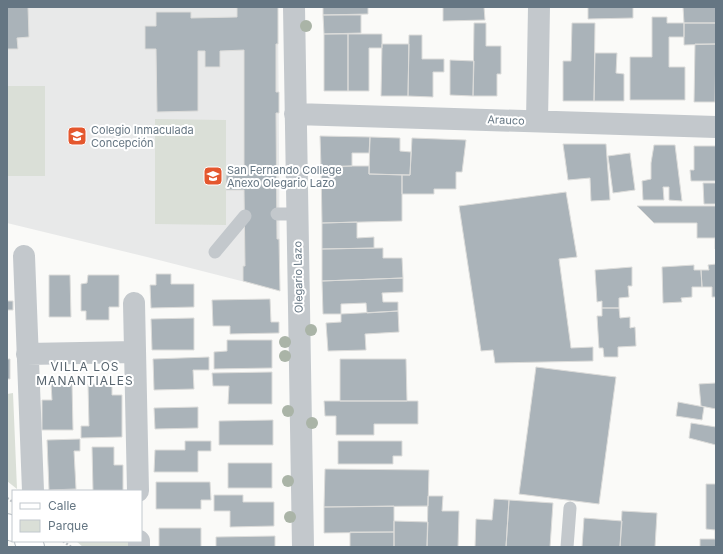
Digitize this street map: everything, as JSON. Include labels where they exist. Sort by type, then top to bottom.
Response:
[{"type":"street","name":"Olegario Lazo","points":[[294,7],[295,114],[287,214],[303,547]]},
{"type":"street","points":[[536,121],[539,7]]},
{"type":"street","name":"Arauco","points":[[295,114],[716,127]]},
{"type":"street","points":[[24,256],[32,490]]},
{"type":"street","points":[[134,303],[138,490]]},
{"type":"street","points":[[27,354],[135,352]]},
{"type":"lane","points":[[215,252],[245,216]]},
{"type":"lane","points":[[567,547],[570,508]]},
{"type":"shaded area","points":[[7,7],[278,7],[280,291],[7,223]]},
{"type":"green space","points":[[7,86],[45,86],[45,176],[7,176]]},
{"type":"green space","points":[[155,119],[226,120],[226,225],[155,224]]},
{"type":"green space","points":[[13,393],[17,489],[7,481],[7,394]]},
{"type":"green space","points":[[77,542],[130,542],[130,547],[83,547]]},
{"type":"building","points":[[7,7],[28,7],[29,37],[17,38],[18,49],[7,49]]},
{"type":"building","points":[[237,7],[278,7],[276,92],[279,92],[279,113],[276,113],[277,239],[279,239],[280,291],[243,281],[243,266],[245,266],[244,190],[226,190],[226,175],[244,175],[244,50],[220,51],[220,67],[205,67],[205,51],[198,51],[198,111],[157,112],[156,49],[145,49],[145,26],[156,26],[156,12],[191,12],[191,18],[237,17]]},
{"type":"building","points":[[323,7],[368,7],[368,14],[323,15]]},
{"type":"building","points":[[443,7],[484,7],[485,20],[443,21]]},
{"type":"building","points":[[588,7],[633,7],[633,18],[588,19]]},
{"type":"building","points":[[683,7],[716,7],[716,23],[684,23]]},
{"type":"building","points":[[323,15],[361,15],[361,33],[324,34]]},
{"type":"building","points":[[652,17],[667,17],[667,23],[684,23],[684,37],[669,37],[669,67],[685,67],[685,100],[630,100],[630,57],[652,57]]},
{"type":"building","points":[[474,23],[486,23],[486,46],[501,46],[501,74],[497,74],[497,96],[473,96]]},
{"type":"building","points":[[572,23],[595,23],[594,101],[563,101],[563,61],[571,61]]},
{"type":"building","points":[[684,23],[716,23],[716,44],[684,45]]},
{"type":"building","points":[[324,34],[348,34],[348,91],[324,91]]},
{"type":"building","points":[[348,34],[382,34],[382,48],[369,48],[369,91],[348,91]]},
{"type":"building","points":[[409,35],[422,35],[422,59],[444,59],[444,72],[433,72],[433,97],[408,96]]},
{"type":"building","points":[[382,44],[409,44],[408,96],[381,96]]},
{"type":"building","points":[[695,44],[716,44],[715,102],[694,102]]},
{"type":"building","points":[[595,53],[617,53],[616,73],[624,74],[624,101],[594,101]]},
{"type":"building","points":[[450,60],[474,61],[473,96],[450,95]]},
{"type":"building","points":[[320,136],[370,137],[369,153],[352,153],[352,166],[321,167]]},
{"type":"building","points":[[370,137],[400,138],[400,151],[411,152],[410,175],[369,174]]},
{"type":"building","points":[[412,138],[466,140],[462,172],[456,172],[456,189],[434,189],[434,194],[402,194],[402,175],[410,175]]},
{"type":"building","points":[[563,144],[606,144],[610,200],[591,201],[590,178],[568,180]]},
{"type":"building","points":[[654,145],[675,145],[682,201],[669,200],[669,187],[663,187],[664,200],[643,200],[642,181],[651,179],[651,163]]},
{"type":"building","points":[[694,146],[716,146],[716,181],[691,181],[690,170],[694,170]]},
{"type":"building","points":[[630,153],[635,190],[613,193],[608,156]]},
{"type":"building","points":[[369,166],[369,174],[402,175],[402,221],[322,223],[321,167]]},
{"type":"building","points":[[703,183],[716,183],[716,204],[704,204]]},
{"type":"building","points":[[566,192],[577,257],[559,259],[571,348],[593,347],[593,361],[495,363],[493,350],[481,351],[459,206]]},
{"type":"building","points":[[637,206],[716,206],[716,249],[715,238],[697,238],[697,223],[654,223]]},
{"type":"building","points":[[357,222],[357,238],[374,237],[374,248],[322,249],[322,223]]},
{"type":"building","points":[[383,248],[383,258],[402,258],[403,278],[322,281],[322,249]]},
{"type":"building","points":[[716,264],[716,297],[712,297],[712,287],[702,287],[701,270],[709,270],[708,265]]},
{"type":"building","points":[[694,265],[694,270],[701,270],[702,287],[692,287],[692,297],[681,298],[682,302],[663,303],[662,267]]},
{"type":"building","points":[[632,267],[632,286],[628,286],[629,297],[619,298],[619,308],[602,308],[602,301],[597,302],[595,270]]},
{"type":"building","points":[[156,274],[171,274],[171,284],[194,284],[194,307],[151,308],[150,285],[156,285]]},
{"type":"building","points":[[49,275],[70,275],[71,317],[49,317]]},
{"type":"building","points":[[88,275],[119,275],[119,307],[109,307],[109,320],[86,320],[86,311],[81,311],[81,284],[87,283]]},
{"type":"building","points":[[403,278],[403,292],[382,293],[383,302],[398,302],[398,311],[367,313],[366,303],[341,304],[341,314],[323,314],[322,281]]},
{"type":"building","points":[[270,299],[271,322],[279,322],[279,333],[230,334],[230,326],[213,326],[212,300]]},
{"type":"building","points":[[7,301],[13,301],[13,310],[7,310]]},
{"type":"building","points":[[602,308],[619,308],[620,318],[630,317],[630,328],[635,327],[636,346],[618,347],[618,357],[604,357],[603,348],[599,348],[597,316],[602,316]]},
{"type":"building","points":[[398,311],[399,332],[365,334],[366,350],[328,351],[326,323],[341,322],[341,314]]},
{"type":"building","points":[[194,318],[194,350],[152,350],[151,319]]},
{"type":"building","points":[[227,340],[272,340],[272,368],[214,369],[214,352],[227,351]]},
{"type":"building","points":[[209,357],[209,370],[193,370],[194,389],[154,390],[153,359]]},
{"type":"building","points":[[7,359],[10,359],[10,379],[7,379]]},
{"type":"building","points":[[340,359],[406,359],[407,401],[340,401]]},
{"type":"building","points":[[536,367],[616,377],[599,504],[519,494]]},
{"type":"building","points":[[272,372],[272,404],[228,404],[229,386],[213,386],[212,373]]},
{"type":"building","points":[[51,383],[72,383],[73,430],[42,430],[42,400],[52,400]]},
{"type":"building","points":[[716,383],[716,409],[701,406],[699,384]]},
{"type":"building","points":[[88,384],[112,384],[112,395],[122,395],[122,437],[81,438],[81,426],[89,426]]},
{"type":"building","points":[[324,401],[418,401],[418,424],[374,424],[374,435],[336,435],[336,416],[325,416]]},
{"type":"building","points":[[678,402],[704,407],[702,420],[676,416]]},
{"type":"building","points":[[198,407],[198,428],[155,429],[154,408]]},
{"type":"building","points":[[273,420],[273,445],[219,445],[219,421]]},
{"type":"building","points":[[691,423],[716,427],[716,445],[689,438]]},
{"type":"building","points":[[80,439],[80,451],[74,451],[76,489],[49,490],[47,440]]},
{"type":"building","points":[[185,441],[211,441],[211,451],[198,451],[198,472],[154,472],[155,450],[185,450]]},
{"type":"building","points":[[338,441],[402,441],[402,456],[393,456],[393,464],[338,464]]},
{"type":"building","points":[[92,447],[114,447],[114,465],[123,465],[123,490],[93,490]]},
{"type":"building","points":[[228,463],[272,463],[272,488],[228,488]]},
{"type":"building","points":[[325,469],[429,470],[428,506],[324,507]]},
{"type":"building","points":[[156,482],[210,482],[211,500],[201,500],[201,509],[156,509]]},
{"type":"building","points":[[706,484],[716,484],[716,547],[700,547],[700,539],[715,539],[715,530],[706,529]]},
{"type":"building","points":[[214,495],[243,495],[243,502],[274,502],[274,526],[230,527],[230,511],[214,511]]},
{"type":"building","points":[[428,496],[443,496],[442,511],[459,511],[458,547],[427,547]]},
{"type":"building","points":[[494,499],[509,500],[506,547],[475,547],[476,519],[492,520]]},
{"type":"building","points":[[509,500],[553,503],[550,547],[506,547]]},
{"type":"building","points":[[394,506],[394,532],[324,533],[324,507]]},
{"type":"building","points":[[622,511],[657,513],[655,547],[620,547]]},
{"type":"building","points":[[584,518],[622,521],[620,547],[582,547]]},
{"type":"building","points":[[394,521],[428,522],[427,547],[394,547]]},
{"type":"building","points":[[159,528],[201,528],[201,547],[159,547]]},
{"type":"building","points":[[350,532],[394,532],[394,547],[350,547]]},
{"type":"building","points":[[275,536],[275,547],[216,547],[216,537]]},
{"type":"place","name":"Colegio Inmaculada Concepción","points":[[77,136]]},
{"type":"place","name":"San Fernando College Anexo Olegario Lazo","points":[[213,176]]},
{"type":"district","name":"VILLA LOS MANANTIALES","points":[[85,373]]}]
